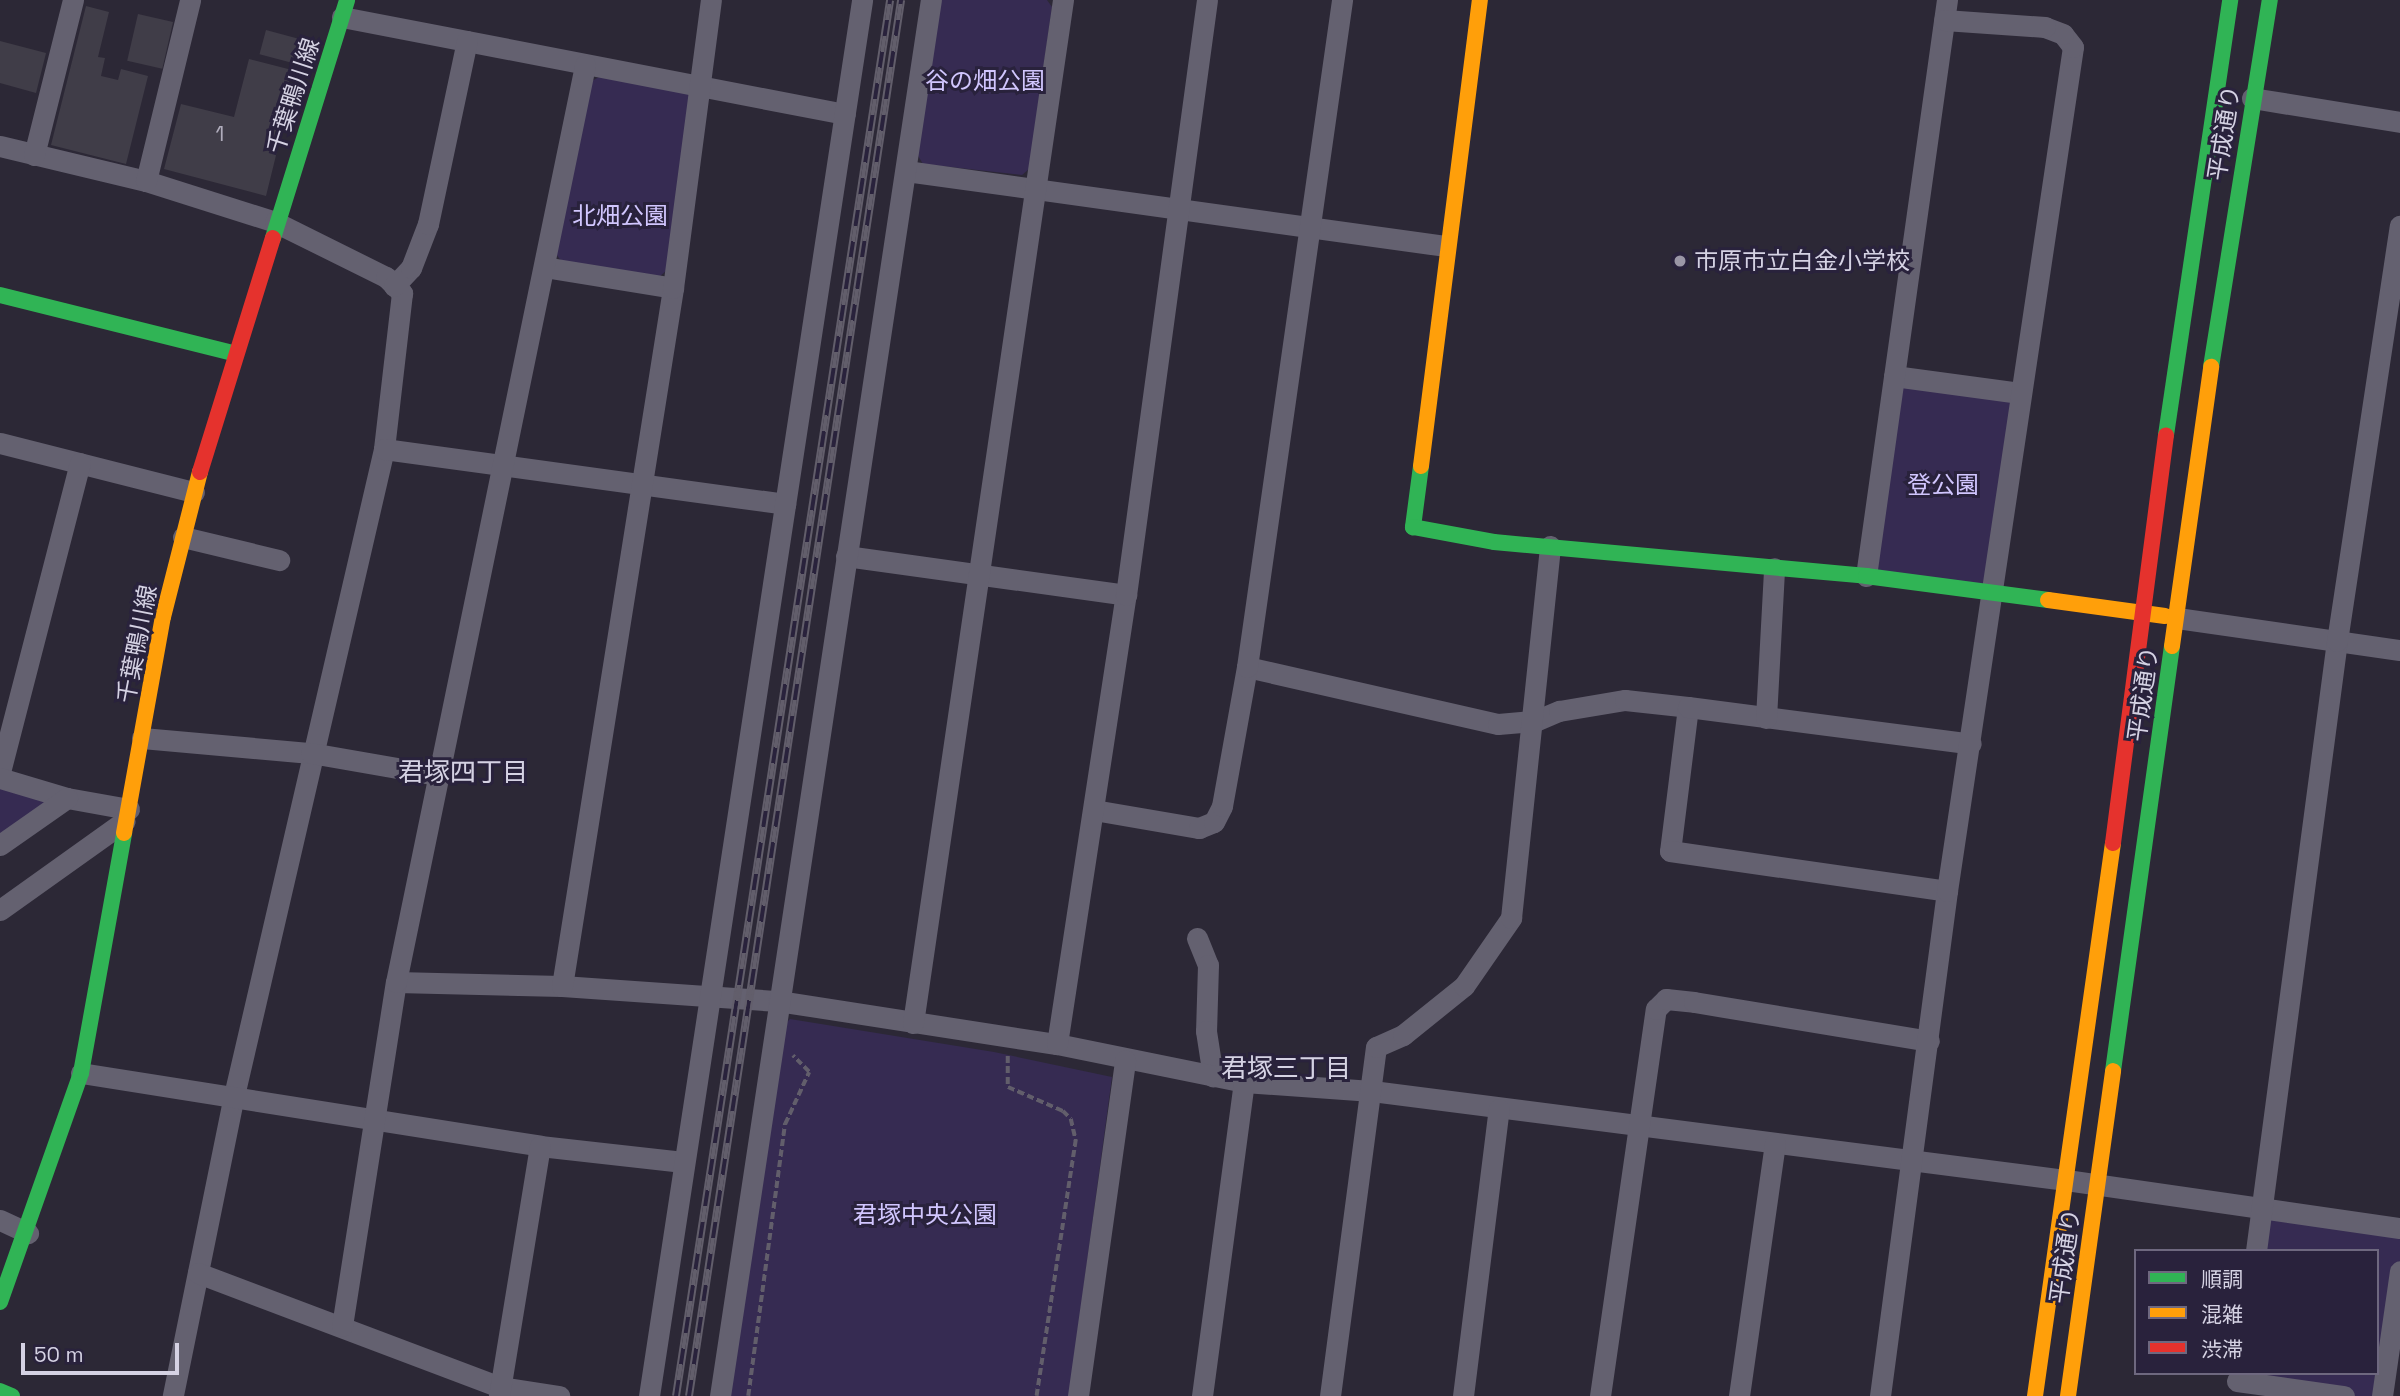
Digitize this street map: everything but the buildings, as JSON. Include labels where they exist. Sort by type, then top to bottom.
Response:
[{"type":"street","points":[[34,155],[73,0]]},
{"type":"street","points":[[146,181],[190,0]]},
{"type":"street","points":[[562,986],[673,288],[702,87],[711,0]]},
{"type":"street","points":[[649,1396],[862,0]]},
{"type":"street","points":[[720,1396],[770,1049],[931,0]]},
{"type":"street","points":[[913,1023],[1063,0]]},
{"type":"street","points":[[1057,1044],[1126,595],[1207,0]]},
{"type":"street","points":[[1094,810],[1199,828],[1214,821],[1222,806],[1247,667],[1342,0]]},
{"type":"street","points":[[1480,0],[1445,246],[1413,527],[1482,540],[1866,576],[2400,650]]},
{"type":"street","name":"平成通り","points":[[2035,1396],[2146,613],[2176,348],[2230,0]]},
{"type":"street","name":"平成通り","points":[[2068,1396],[2252,98],[2270,0]]},
{"type":"street","points":[[345,9],[467,41],[845,114]]},
{"type":"street","name":"千葉鴨川線","points":[[0,1302],[28,1233],[81,1073],[101,981],[127,815],[194,492],[275,222],[345,9]]},
{"type":"street","points":[[1866,576],[1945,10],[2045,27],[2063,34],[2073,47],[1947,891],[1880,1396]]},
{"type":"street","points":[[394,286],[411,268],[428,224],[467,41]]},
{"type":"street","points":[[342,1326],[396,982],[585,65]]},
{"type":"street","points":[[2252,98],[2400,122]]},
{"type":"street","points":[[0,146],[146,181],[275,222],[394,286],[402,293],[384,449],[233,1100],[173,1396]]},
{"type":"street","points":[[906,171],[1034,186],[1177,211],[1309,225],[1445,246]]},
{"type":"street","points":[[2256,1249],[2337,641],[2400,226]]},
{"type":"street","points":[[544,267],[673,288]]},
{"type":"street","points":[[0,295],[236,354]]},
{"type":"street","points":[[1894,376],[2020,393]]},
{"type":"street","points":[[0,443],[194,492]]},
{"type":"street","points":[[384,449],[785,504]]},
{"type":"street","points":[[0,772],[80,463]]},
{"type":"street","points":[[183,537],[279,560]]},
{"type":"street","points":[[1330,1396],[1380,1042],[1403,1035],[1464,986],[1511,918],[1535,722],[1550,546]]},
{"type":"street","points":[[846,556],[1126,595]]},
{"type":"street","points":[[1766,718],[1773,568]]},
{"type":"street","points":[[1247,667],[1498,724],[1535,722],[1559,711],[1625,700],[1971,744]]},
{"type":"street","points":[[1688,707],[1670,850],[1947,891]]},
{"type":"street","points":[[142,738],[312,752],[437,775]]},
{"type":"street","points":[[0,778],[127,815]]},
{"type":"street","points":[[0,845],[67,798]]},
{"type":"street","points":[[0,910],[127,815]]},
{"type":"street","points":[[1196,939],[1208,964],[1206,1031],[1213,1076]]},
{"type":"street","points":[[396,982],[562,986],[778,1001],[1057,1044],[1125,1060],[1244,1082],[1372,1091],[2066,1180],[2262,1211],[2400,1228]]},
{"type":"street","points":[[1600,1396],[1656,1009],[1666,999],[1929,1041]]},
{"type":"street","points":[[1078,1396],[1125,1060]]},
{"type":"street","points":[[81,1073],[233,1100],[376,1119],[540,1146],[683,1162]]},
{"type":"street","points":[[1202,1396],[1244,1082]]},
{"type":"street","points":[[1463,1396],[1499,1109]]},
{"type":"street","points":[[1739,1396],[1776,1144]]},
{"type":"street","points":[[500,1391],[540,1146]]},
{"type":"street","points":[[0,1220],[28,1233]]},
{"type":"street","points":[[2382,1396],[2400,1271]]},
{"type":"street","points":[[198,1273],[342,1326],[500,1391],[559,1396]]},
{"type":"street","points":[[2237,1383],[2344,1396]]},
{"type":"street","points":[[0,1391],[12,1396]]},
{"type":"path","points":[[1008,1037],[1008,1087],[1063,1111],[1071,1119],[1076,1140],[1037,1396]]},
{"type":"path","points":[[748,1396],[785,1124],[809,1072],[792,1056],[770,1049]]},
{"type":"green space","name":"谷の畑公園","points":[[940,0],[1047,0],[1052,7],[1029,169],[1022,175],[923,164],[917,154]]},
{"type":"green space","name":"北畑公園","points":[[599,77],[688,93],[692,100],[666,271],[659,277],[562,262],[556,254],[592,81]]},
{"type":"green space","name":"登公園","points":[[1894,376],[2020,394],[1992,594],[1866,576]]},
{"type":"green space","points":[[0,781],[67,798],[0,845]]},
{"type":"green space","name":"君塚中央公園","points":[[790,1019],[994,1052],[1112,1077],[1069,1396],[728,1396],[785,1024]]},
{"type":"green space","points":[[2261,1211],[2400,1228],[2400,1271],[2382,1396],[2344,1396],[2247,1375],[2379,1375],[2379,1249],[2256,1249]]},
{"type":"railway","points":[[676,1396],[890,0]]},
{"type":"railway","points":[[689,1396],[901,0]]},
{"type":"traffic: fast","points":[[273,238],[347,0]]},
{"type":"traffic: fast","points":[[2166,435],[2230,0]]},
{"type":"traffic: fast","points":[[2211,367],[2270,0]]},
{"type":"traffic: fast","points":[[0,295],[236,354]]},
{"type":"traffic: fast","points":[[1421,466],[1413,527],[1494,542],[1866,576],[2048,600]]},
{"type":"traffic: fast","points":[[2113,1071],[2172,646]]},
{"type":"traffic: fast","points":[[0,1302],[81,1073],[124,833]]},
{"type":"traffic: fast","points":[[0,1391],[12,1396]]},
{"type":"traffic: slow","points":[[1421,466],[1480,0]]},
{"type":"traffic: slow","points":[[2172,646],[2211,367]]},
{"type":"traffic: slow","points":[[124,833],[163,617],[200,472]]},
{"type":"traffic: slow","points":[[2048,600],[2165,616]]},
{"type":"traffic: slow","points":[[2035,1396],[2113,843]]},
{"type":"traffic: slow","points":[[2068,1396],[2113,1071]]},
{"type":"traffic: jam","points":[[200,472],[273,238]]},
{"type":"traffic: jam","points":[[2113,843],[2166,435]]},
{"type":"place","name":"市原市立白金小学校","points":[[1680,261]]},
{"type":"district","name":"君塚四丁目","points":[[463,773]]},
{"type":"district","name":"君塚三丁目","points":[[1286,1069]]}]
